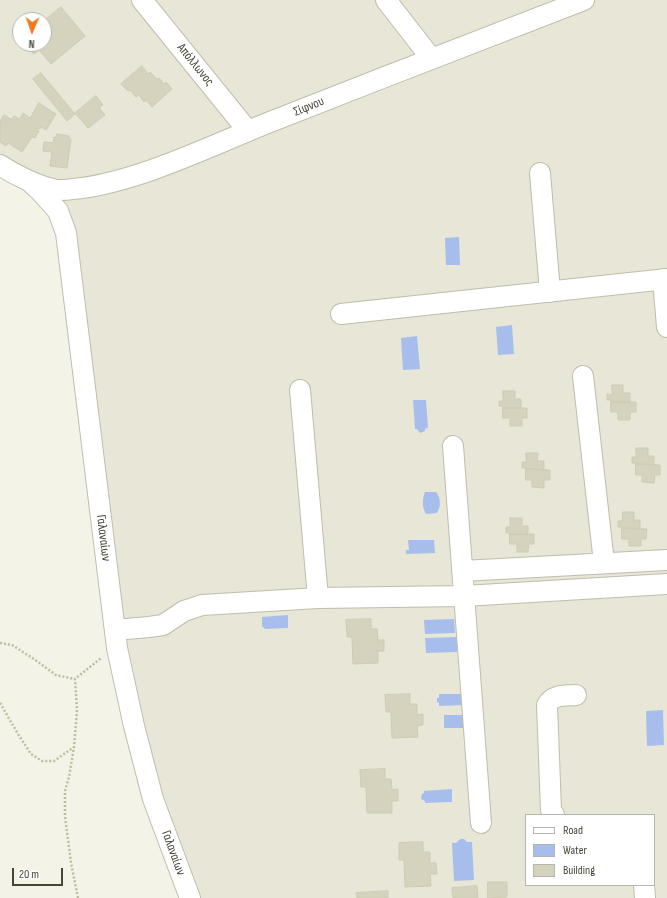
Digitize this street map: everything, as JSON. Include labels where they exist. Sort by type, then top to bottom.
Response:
[{"type":"street","name":"Απόλλωνος","points":[[142,0],[248,131]]},
{"type":"street","points":[[386,0],[431,58]]},
{"type":"street","name":"Σίφνου","points":[[29,181],[58,190],[85,188],[124,179],[170,164],[248,131],[431,58],[584,0]]},
{"type":"street","points":[[0,165],[29,181]]},
{"type":"street","points":[[540,173],[550,292]]},
{"type":"street","name":"Γαλαναίων","points":[[29,181],[58,211],[66,233],[116,639],[134,726],[153,799],[190,898]]},
{"type":"street","points":[[341,314],[665,279],[667,327]]},
{"type":"street","points":[[583,376],[604,564]]},
{"type":"street","points":[[300,390],[318,598]]},
{"type":"street","points":[[453,446],[481,823]]},
{"type":"street","points":[[462,571],[667,560]]},
{"type":"street","points":[[116,639],[149,627],[163,625],[184,611],[202,605],[318,598],[464,596],[667,584]]},
{"type":"street","points":[[553,814],[551,810],[547,705],[550,700],[556,697],[576,695]]},
{"type":"street","points":[[644,886],[645,898]]},
{"type":"path","points":[[75,679],[99,659],[116,639]]},
{"type":"path","points":[[0,643],[12,645],[56,675],[75,679]]},
{"type":"path","points":[[75,679],[77,710],[74,747],[65,791],[65,816],[71,863],[78,898]]},
{"type":"path","points":[[0,703],[31,754],[42,761],[54,760],[74,747]]},
{"type":"shaded area","points":[[0,0],[667,0],[667,898],[191,898],[134,729],[64,228],[0,163]]},
{"type":"water","points":[[459,237],[460,265],[446,265],[445,238]]},
{"type":"water","points":[[512,325],[514,354],[498,355],[496,327]]},
{"type":"water","points":[[417,336],[420,369],[403,370],[401,338]]},
{"type":"water","points":[[413,400],[426,400],[428,428],[420,433],[417,429],[415,429]]},
{"type":"water","points":[[425,492],[436,492],[438,494],[440,502],[437,513],[426,514],[423,503]]},
{"type":"water","points":[[408,540],[434,540],[435,553],[406,554],[406,550],[409,550]]},
{"type":"water","points":[[288,615],[288,628],[265,629],[262,626],[262,617]]},
{"type":"water","points":[[454,619],[455,633],[425,634],[424,620]]},
{"type":"water","points":[[457,637],[457,652],[426,653],[425,638]]},
{"type":"water","points":[[439,694],[462,694],[463,705],[439,706],[437,698],[439,698]]},
{"type":"water","points":[[663,710],[664,745],[647,746],[646,711]]},
{"type":"water","points":[[444,715],[466,715],[467,728],[444,728]]},
{"type":"water","points":[[452,789],[452,802],[425,803],[425,801],[421,799],[424,791]]},
{"type":"water","points":[[461,839],[464,839],[467,842],[472,842],[474,880],[454,881],[452,843],[456,843]]},
{"type":"building","points":[[61,7],[85,36],[51,64],[41,52],[52,52],[52,14]]},
{"type":"building","points":[[142,66],[148,74],[150,72],[157,79],[159,78],[164,84],[166,82],[172,89],[152,107],[146,100],[144,102],[139,95],[136,97],[130,90],[128,91],[121,84]]},
{"type":"building","points":[[41,73],[75,114],[67,121],[33,79]]},
{"type":"building","points":[[96,96],[103,105],[99,108],[105,115],[88,128],[75,113]]},
{"type":"building","points":[[39,103],[56,114],[46,130],[41,127],[40,129],[38,128],[37,130],[39,131],[35,138],[32,137],[22,152],[8,143],[6,146],[0,142],[0,121],[4,115],[11,119],[9,121],[10,122],[14,116],[20,119],[23,113],[30,118]]},
{"type":"building","points":[[57,134],[69,136],[69,139],[71,139],[67,168],[50,166],[52,152],[43,151],[44,142],[53,143],[54,137],[56,137]]},
{"type":"building","points":[[612,385],[623,385],[623,393],[630,393],[630,402],[611,402],[611,400],[607,400],[607,394],[612,395]]},
{"type":"building","points":[[503,391],[515,391],[515,399],[521,399],[521,408],[503,408],[503,406],[499,406],[499,401],[503,401]]},
{"type":"building","points":[[611,402],[636,402],[636,412],[630,412],[630,420],[618,420],[618,412],[611,412]]},
{"type":"building","points":[[503,408],[527,408],[527,418],[522,418],[522,426],[510,426],[510,418],[503,418]]},
{"type":"building","points":[[636,448],[648,448],[648,456],[654,456],[654,465],[632,463],[632,457],[636,457]]},
{"type":"building","points":[[526,453],[538,453],[537,461],[544,461],[544,470],[522,468],[522,462],[526,462]]},
{"type":"building","points":[[636,464],[660,465],[660,475],[655,475],[654,483],[642,482],[642,475],[636,475]]},
{"type":"building","points":[[526,469],[550,470],[550,480],[544,480],[544,488],[532,487],[532,480],[526,480]]},
{"type":"building","points":[[623,512],[634,512],[634,520],[640,520],[640,529],[618,527],[618,521],[622,521]]},
{"type":"building","points":[[510,518],[522,518],[522,526],[528,526],[528,534],[506,533],[506,527],[510,527]]},
{"type":"building","points":[[622,528],[647,529],[646,539],[641,539],[641,546],[629,546],[629,539],[622,539]]},
{"type":"building","points":[[510,534],[534,534],[534,544],[529,544],[528,552],[517,552],[517,544],[510,544]]},
{"type":"building","points":[[371,619],[371,629],[377,629],[378,640],[384,640],[384,651],[378,651],[378,663],[353,664],[352,637],[347,637],[346,620]]},
{"type":"building","points":[[410,694],[410,704],[417,704],[417,715],[423,714],[423,725],[417,726],[418,737],[392,738],[391,712],[386,712],[385,695]]},
{"type":"building","points":[[385,769],[385,779],[391,779],[392,790],[398,789],[398,801],[392,801],[392,813],[367,813],[366,787],[361,787],[360,770]]},
{"type":"building","points":[[423,842],[423,852],[430,852],[430,863],[436,863],[437,874],[430,874],[431,886],[405,887],[404,860],[399,860],[399,843]]},
{"type":"building","points":[[488,882],[507,882],[507,897],[488,898]]},
{"type":"building","points":[[477,886],[478,898],[453,898],[452,888]]},
{"type":"building","points":[[388,891],[388,898],[357,898],[356,893]]}]
